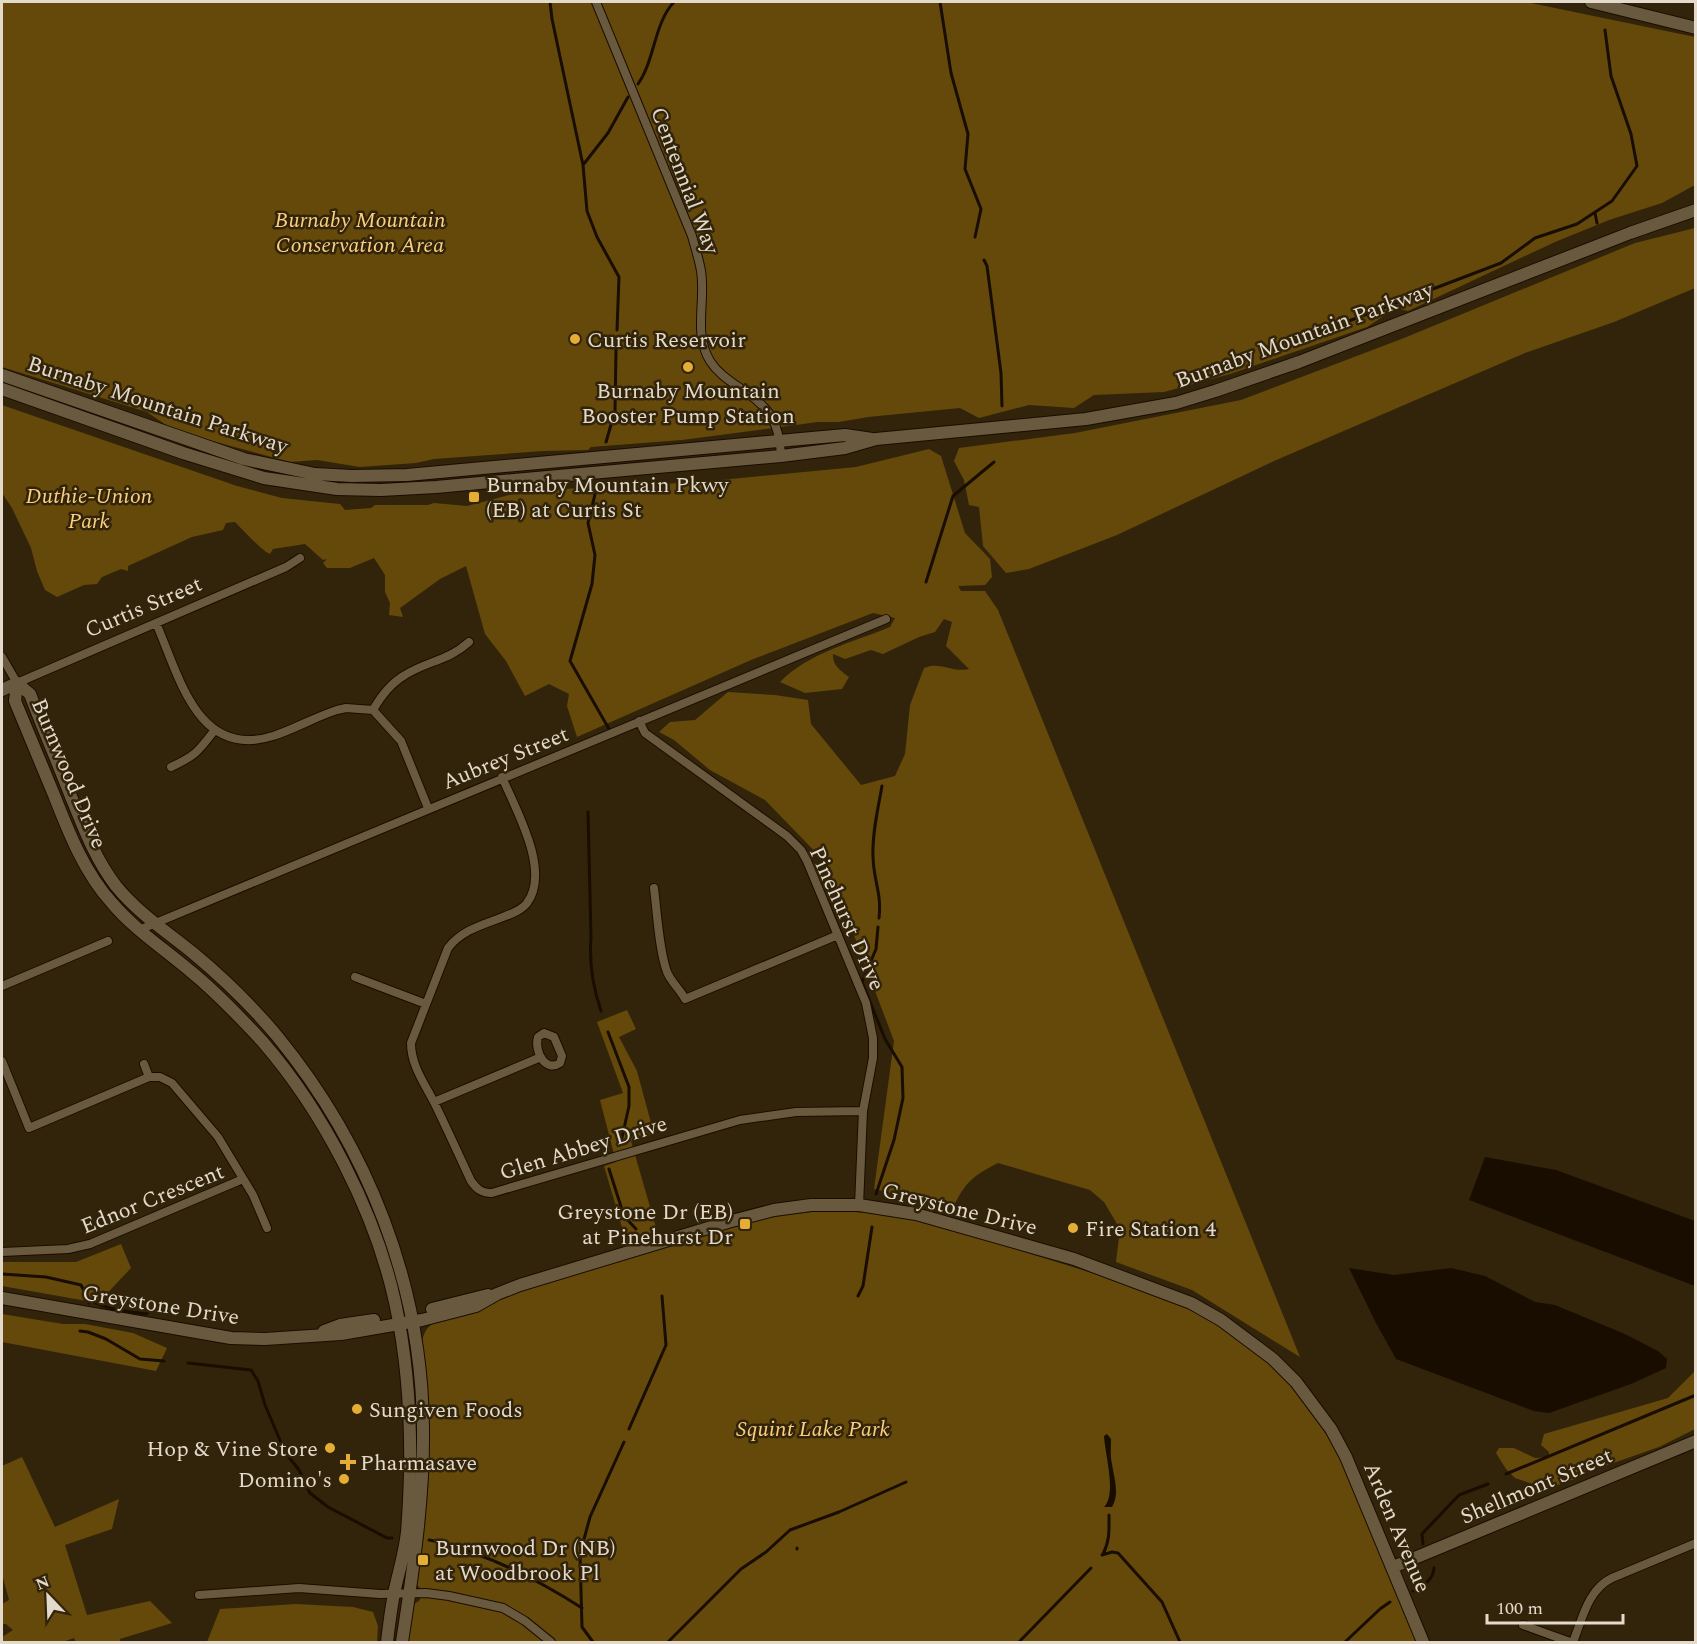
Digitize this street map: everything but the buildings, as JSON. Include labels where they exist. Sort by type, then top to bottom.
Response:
[{"type":"street","name":"Centennial Way","points":[[596,2],[692,236],[702,273],[701,328],[706,353],[724,378],[762,403],[771,416],[781,456]]},
{"type":"street","points":[[1591,2],[1695,28]]},
{"type":"street","name":"Burnaby Mountain Parkway","points":[[2,389],[225,468],[264,478],[337,489],[381,490],[436,487],[781,456],[845,448],[876,440],[1076,420],[1176,403],[1288,366],[1692,210]]},
{"type":"street","name":"Burnaby Mountain Parkway","points":[[2,375],[212,449],[255,462],[315,474],[407,475],[845,435],[876,440]]},
{"type":"street","name":"Curtis Street","points":[[2,690],[286,567],[300,558]]},
{"type":"street","name":"Aubrey Street","points":[[139,930],[886,619]]},
{"type":"street","points":[[156,623],[193,706],[214,731],[236,739],[256,740],[273,736],[337,710],[346,708],[373,710],[401,741],[428,808]]},
{"type":"street","points":[[373,710],[390,686],[406,674],[456,654],[469,642]]},
{"type":"street","points":[[2,657],[17,683]]},
{"type":"street","name":"Burnwood Drive","points":[[17,683],[30,694],[86,832],[104,868],[128,899],[215,972],[246,1002],[295,1059],[323,1099],[346,1138],[373,1193],[400,1267],[412,1318],[422,1389],[423,1428],[418,1537],[402,1642]]},
{"type":"street","name":"Burnwood Drive","points":[[17,683],[15,701],[74,846],[98,886],[139,930],[191,971],[262,1041],[303,1097],[327,1136],[363,1208],[386,1267],[398,1320],[407,1398],[409,1462],[406,1536],[387,1642]]},
{"type":"street","name":"Pinehurst Drive","points":[[639,721],[645,733],[795,842],[807,861],[866,1003],[872,1029],[873,1058],[863,1111],[859,1205]]},
{"type":"street","points":[[171,767],[200,750],[214,731]]},
{"type":"street","name":"Glen Abbey Drive","points":[[502,777],[534,855],[534,889],[526,905],[515,912],[466,931],[448,948],[411,1043],[411,1055],[415,1067],[477,1189],[485,1193],[492,1193],[740,1120],[796,1112],[863,1111]]},
{"type":"street","points":[[654,888],[665,966],[671,980],[685,999],[838,934]]},
{"type":"street","points":[[2,986],[108,941]]},
{"type":"street","points":[[355,977],[426,1004]]},
{"type":"street","points":[[434,1102],[541,1057]]},
{"type":"street","points":[[2,1061],[29,1128],[149,1077],[160,1077],[172,1083],[218,1137],[256,1202],[267,1228]]},
{"type":"street","points":[[144,1064],[149,1077]]},
{"type":"street","name":"Ednor Crescent","points":[[2,1252],[68,1249],[90,1244],[243,1179]]},
{"type":"street","name":"Greystone Drive","points":[[2,1298],[231,1338],[265,1340],[341,1334],[412,1318],[478,1297],[497,1294],[520,1285],[774,1210],[811,1205],[859,1205],[916,1214],[1074,1260],[1191,1303],[1221,1320],[1273,1359],[1296,1382],[1331,1429]]},
{"type":"street","name":"Arden Avenue","points":[[1331,1429],[1346,1457],[1423,1642]]},
{"type":"street","name":"Shellmont Street","points":[[1393,1567],[1695,1441]]},
{"type":"street","points":[[1523,1625],[1571,1642],[1593,1595],[1606,1581],[1695,1543]]},
{"type":"street","points":[[199,1595],[299,1588],[449,1596],[503,1608],[525,1621],[551,1642]]},
{"type":"green space","name":"Burnaby Mountain Conservation Area","points":[[2,2],[1526,2],[1695,37],[1695,185],[1662,203],[1609,220],[1555,242],[1408,311],[1396,308],[1367,327],[1230,374],[1164,392],[1094,395],[1074,408],[1029,405],[979,418],[960,408],[839,422],[818,422],[682,440],[591,447],[588,450],[434,459],[416,463],[360,467],[317,460],[290,462],[175,431],[147,412],[2,367]]},
{"type":"green space","points":[[1695,228],[1695,288],[1614,322],[1525,353],[1274,461],[1117,535],[1029,569],[1006,573],[983,546],[979,507],[969,505],[964,480],[954,461],[959,448],[1075,433],[1241,400],[1404,338],[1635,243]]},
{"type":"green space","name":"Duthie-Union Park","points":[[2,405],[237,486],[282,498],[340,504],[345,510],[371,508],[375,505],[434,503],[467,506],[524,491],[700,482],[856,467],[929,449],[941,456],[965,533],[990,559],[992,577],[985,585],[958,586],[961,591],[985,591],[998,610],[1300,1357],[1192,1290],[1116,1262],[1120,1229],[1104,1202],[1090,1190],[998,1163],[971,1181],[953,1208],[874,1189],[894,1041],[827,864],[765,800],[710,770],[674,740],[659,732],[670,722],[695,720],[728,692],[808,700],[811,724],[861,785],[895,776],[905,754],[910,705],[924,668],[936,666],[957,670],[969,669],[946,646],[952,622],[944,619],[935,632],[883,654],[871,650],[845,659],[833,654],[836,665],[849,677],[842,689],[805,693],[780,682],[804,663],[818,656],[890,627],[895,618],[873,613],[751,660],[577,737],[567,706],[569,694],[549,684],[525,696],[506,661],[485,634],[466,566],[440,579],[400,608],[403,617],[389,615],[390,603],[385,592],[385,575],[374,558],[350,568],[327,568],[323,563],[327,559],[323,560],[305,544],[273,549],[270,554],[235,522],[226,523],[223,530],[192,537],[128,566],[128,571],[121,569],[102,577],[97,584],[84,585],[57,597],[45,590],[31,548],[12,508],[2,493]]},
{"type":"green space","points":[[627,1010],[636,1029],[619,1037],[637,1071],[654,1134],[631,1141],[657,1231],[626,1241],[604,1166],[616,1162],[600,1100],[623,1093],[597,1022]]},
{"type":"green space","name":"Squint Lake Park","points":[[823,1211],[883,1215],[942,1226],[1159,1294],[1218,1325],[1244,1343],[1268,1362],[1289,1384],[1309,1408],[1327,1436],[1344,1466],[1416,1642],[408,1642],[413,1605],[420,1600],[420,1588],[416,1579],[429,1462],[429,1414],[422,1353],[424,1335],[428,1328],[435,1322],[514,1293],[749,1222],[783,1215]]},
{"type":"green space","points":[[121,1244],[131,1268],[98,1303],[2,1286],[2,1262],[76,1262]]},
{"type":"green space","points":[[2,1314],[63,1324],[85,1324],[133,1333],[167,1348],[156,1371],[2,1342]]},
{"type":"green space","points":[[1695,1371],[1695,1429],[1659,1447],[1599,1468],[1592,1466],[1580,1477],[1547,1489],[1515,1478],[1496,1453],[1499,1448],[1514,1448],[1535,1458],[1549,1457],[1549,1452],[1541,1445],[1544,1434],[1668,1398]]},
{"type":"green space","points":[[22,1457],[55,1527],[119,1499],[112,1529],[65,1545],[87,1615],[150,1601],[172,1623],[120,1639],[120,1642],[76,1642],[74,1638],[63,1642],[2,1642],[2,1637],[13,1630],[6,1624],[2,1624],[2,1604],[9,1600],[2,1574],[2,1466]]},
{"type":"green space","points":[[296,1604],[353,1607],[373,1612],[378,1626],[377,1642],[207,1642],[220,1609]]},
{"type":"shaded area","points":[[1485,1157],[1556,1170],[1695,1221],[1695,1286],[1469,1200]]},
{"type":"shaded area","points":[[1349,1268],[1394,1275],[1451,1268],[1485,1276],[1535,1302],[1555,1305],[1625,1334],[1658,1351],[1667,1359],[1666,1368],[1631,1384],[1549,1413],[1534,1411],[1396,1359]]},
{"type":"shaded area","points":[[1107,1434],[1111,1439],[1111,1457],[1116,1486],[1116,1497],[1112,1507],[1104,1507],[1110,1493],[1104,1436]]},
{"type":"waterway","points":[[550,2],[583,165],[587,211],[597,237],[619,277],[617,330]]},
{"type":"waterway","points":[[638,84],[648,64],[662,20],[674,2]]},
{"type":"waterway","points":[[940,2],[951,73],[968,134],[965,169],[981,209],[975,237]]},
{"type":"waterway","points":[[1320,332],[1501,263],[1535,238],[1577,224],[1612,201],[1637,166],[1631,134],[1611,76],[1605,30]]},
{"type":"waterway","points":[[583,165],[608,133],[628,97]]},
{"type":"waterway","points":[[1595,213],[1597,223]]},
{"type":"waterway","points":[[984,260],[987,266],[1001,373],[1002,406]]},
{"type":"waterway","points":[[606,442],[615,411],[616,350]]},
{"type":"waterway","points":[[926,582],[953,496],[994,462]]},
{"type":"waterway","points":[[597,486],[588,523],[595,555],[592,584],[570,661],[609,729]]},
{"type":"waterway","points":[[879,918],[873,847],[882,786]]},
{"type":"waterway","points":[[588,812],[591,965],[601,1011]]},
{"type":"waterway","points":[[876,1194],[894,1140],[903,1098],[902,1067],[885,1039],[862,982],[876,949],[878,927]]},
{"type":"waterway","points":[[608,1032],[629,1087],[629,1106],[621,1142]]},
{"type":"waterway","points":[[609,1169],[624,1216],[636,1229]]},
{"type":"waterway","points":[[858,1296],[863,1286],[872,1227]]},
{"type":"waterway","points":[[2,1274],[46,1277],[81,1285],[89,1303]]},
{"type":"waterway","points":[[629,1429],[666,1345],[662,1296]]},
{"type":"waterway","points":[[90,1300],[124,1311],[146,1314],[151,1310]]},
{"type":"waterway","points":[[80,1331],[106,1339],[140,1359],[164,1361]]},
{"type":"waterway","points":[[188,1363],[251,1370],[258,1381],[265,1405],[285,1452],[299,1470],[310,1493],[328,1507],[387,1538],[392,1538]]},
{"type":"waterway","points":[[1506,1474],[1696,1395]]},
{"type":"waterway","points":[[593,1642],[582,1627],[580,1554],[590,1517],[624,1442]]},
{"type":"waterway","points":[[668,1642],[741,1569],[766,1552],[790,1530],[839,1512],[906,1482]]},
{"type":"waterway","points":[[1423,1544],[1422,1534],[1459,1495],[1488,1484]]},
{"type":"waterway","points":[[1103,1554],[1108,1540],[1109,1515]]},
{"type":"waterway","points":[[429,1540],[452,1545],[502,1564],[582,1608]]},
{"type":"waterway","points":[[1102,1555],[1118,1553],[1162,1602],[1180,1642]]},
{"type":"waterway","points":[[1019,1642],[1091,1568]]},
{"type":"waterway","points":[[1413,1591],[1430,1579],[1434,1568]]},
{"type":"waterway","points":[[1345,1642],[1390,1602]]},
{"type":"place","name":"Curtis Reservoir","points":[[575,339]]},
{"type":"place","name":"Burnaby Mountain Booster Pump Station","points":[[688,367]]},
{"type":"place","name":"Burnaby Mountain Pkwy (EB) at Curtis St","points":[[474,497]]},
{"type":"place","name":"Greystone Dr (EB) at Pinehurst Dr","points":[[745,1224]]},
{"type":"place","name":"Fire Station 4","points":[[1073,1228]]},
{"type":"place","name":"Sungiven Foods","points":[[357,1409]]},
{"type":"place","name":"Hop & Vine Store","points":[[330,1448]]},
{"type":"place","name":"Pharmasave","points":[[348,1462]]},
{"type":"place","name":"Domino's","points":[[344,1479]]},
{"type":"place","name":"Burnwood Dr (NB) at Woodbrook Pl","points":[[423,1560]]}]
